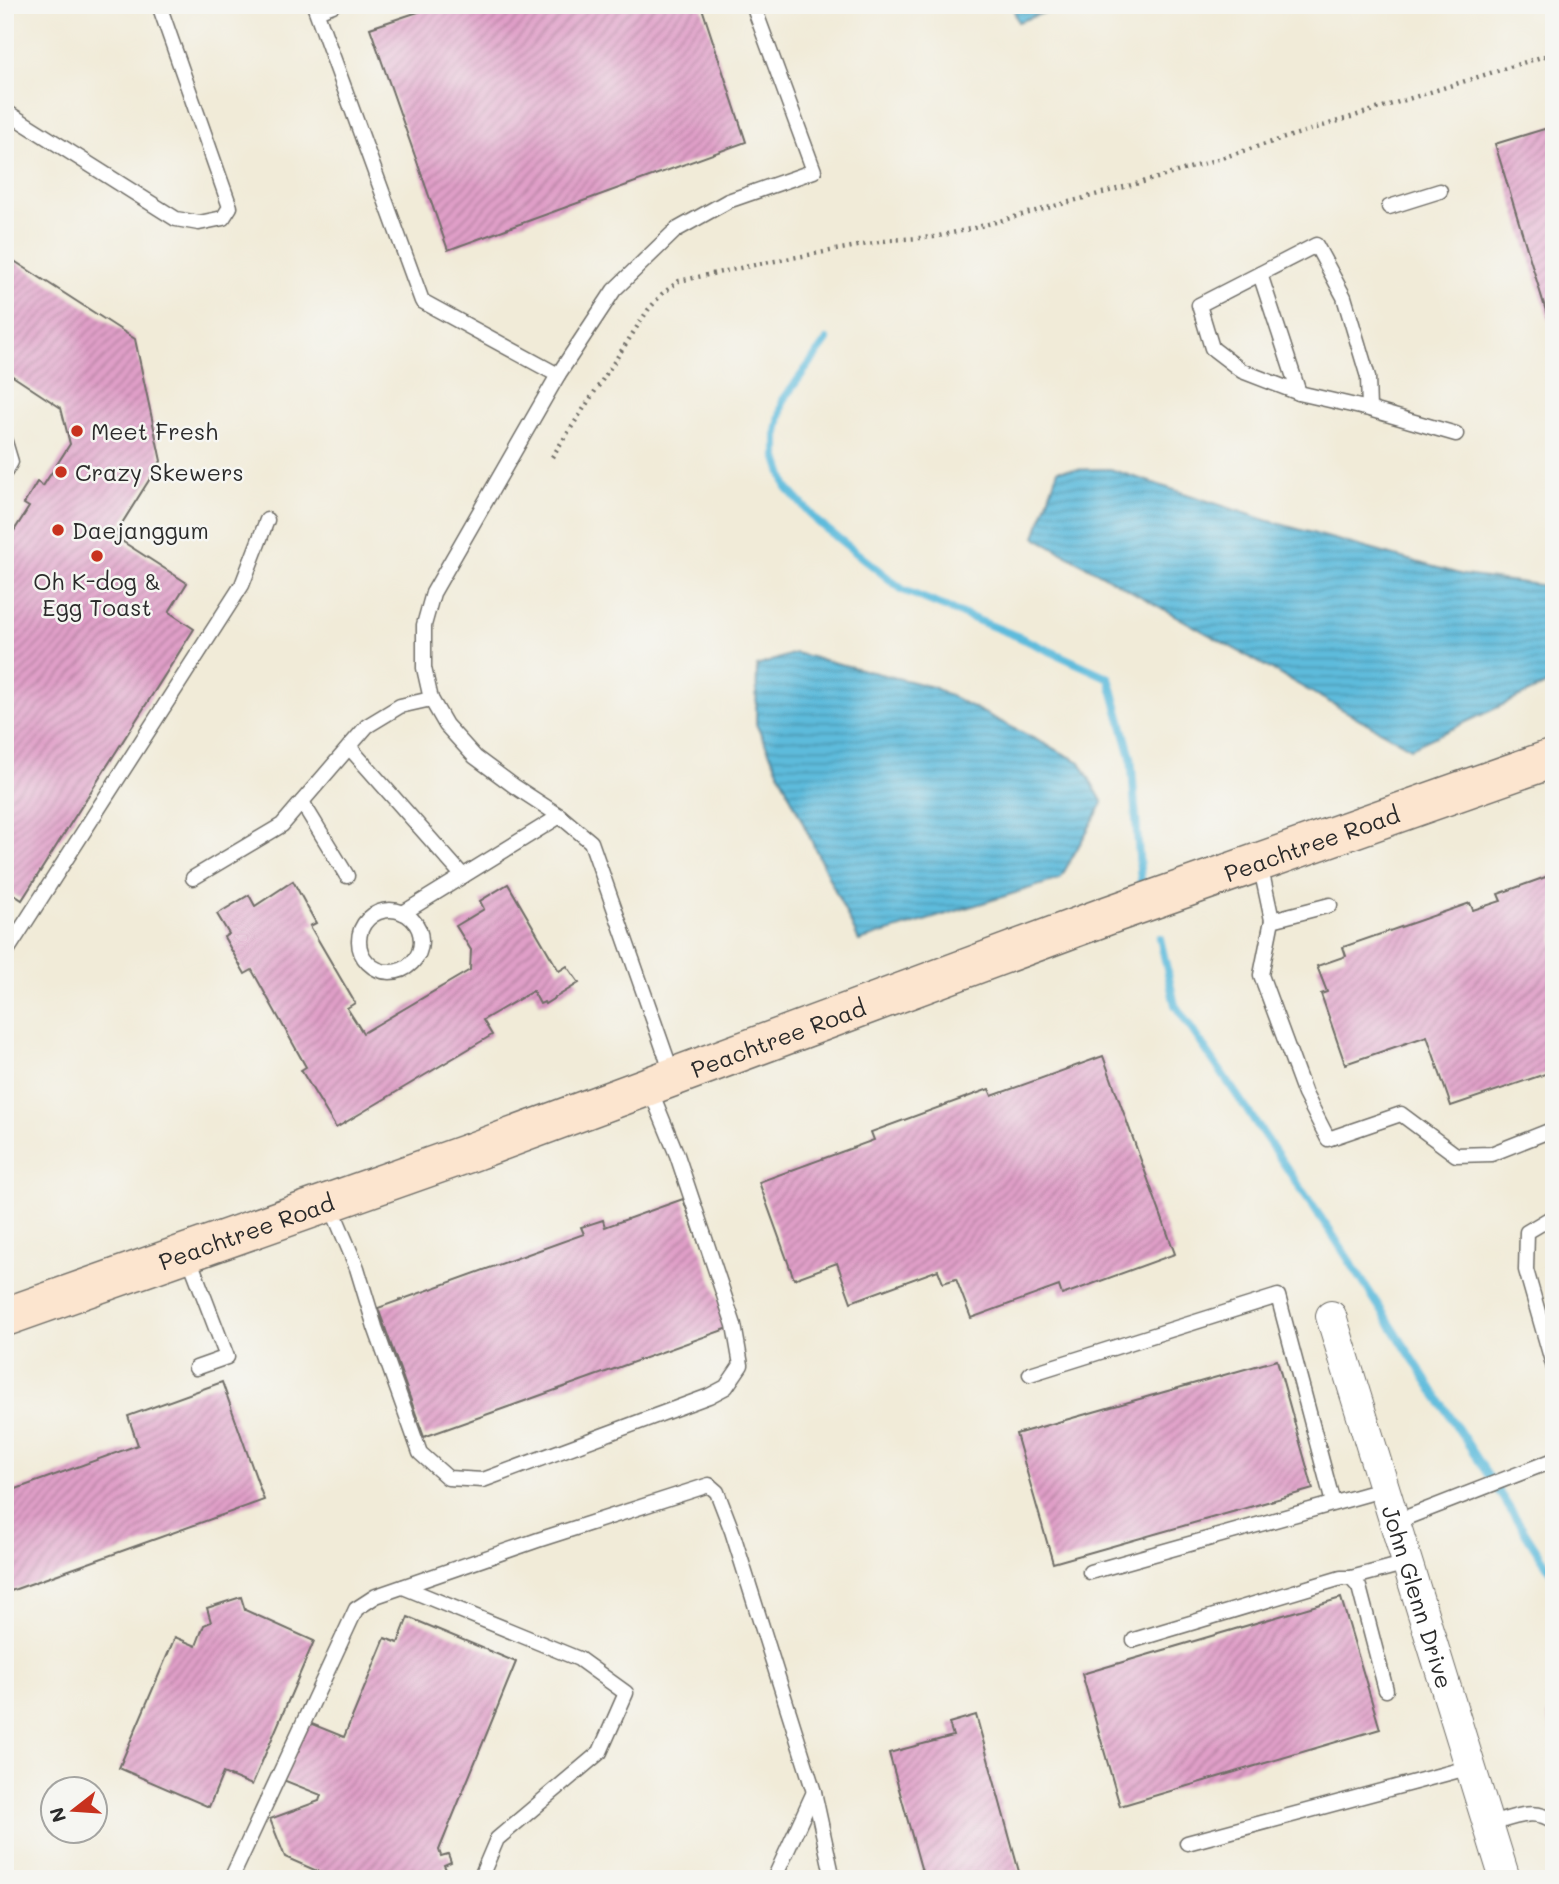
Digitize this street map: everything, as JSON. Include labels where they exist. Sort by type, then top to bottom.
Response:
[{"type":"street","name":"Peachtree Road","points":[[5,1317],[661,1082],[1109,915],[1554,758]]},
{"type":"street","name":"John Glenn Drive","points":[[1331,1316],[1505,1879]]},
{"type":"lane","points":[[5,111],[177,219],[199,223],[223,218],[230,207],[159,5]]},
{"type":"lane","points":[[333,5],[316,8],[422,300],[558,375]]},
{"type":"lane","points":[[329,1202],[357,1268],[420,1453],[448,1478],[483,1480],[709,1396],[726,1387],[741,1366],[734,1325],[677,1155],[661,1082],[591,842],[561,816],[475,757],[446,724],[431,699],[424,668],[424,625],[433,593],[558,375],[614,290],[676,230],[728,201],[814,172],[753,5]]},
{"type":"lane","points":[[1389,207],[1440,191]]},
{"type":"lane","points":[[1369,409],[1368,377],[1344,297],[1316,245],[1199,305],[1212,348],[1242,371],[1299,393],[1369,409],[1456,434]]},
{"type":"lane","points":[[1260,274],[1299,393]]},
{"type":"lane","points":[[5,442],[11,462],[5,472]]},
{"type":"lane","points":[[5,954],[242,585],[267,520]]},
{"type":"lane","points":[[193,878],[282,825],[368,726],[400,706],[431,699]]},
{"type":"lane","points":[[349,747],[463,876]]},
{"type":"lane","points":[[302,802],[347,876]]},
{"type":"lane","points":[[403,914],[418,927],[421,947],[417,957],[401,970],[380,971],[364,958],[360,949],[362,929],[375,915],[384,911],[403,914],[561,816]]},
{"type":"lane","points":[[1259,862],[1272,920],[1261,975],[1305,1094],[1328,1139],[1401,1114],[1456,1155],[1491,1154],[1554,1129]]},
{"type":"lane","points":[[1272,920],[1330,905]]},
{"type":"lane","points":[[1554,1216],[1527,1232],[1526,1270],[1554,1368]]},
{"type":"lane","points":[[187,1253],[227,1357],[197,1368]]},
{"type":"lane","points":[[1030,1374],[1278,1296],[1333,1503]]},
{"type":"lane","points":[[1395,1522],[1554,1460]]},
{"type":"lane","points":[[231,1879],[356,1609],[376,1596],[551,1535],[709,1485],[717,1492],[732,1531],[814,1792],[832,1879]]},
{"type":"lane","points":[[1090,1572],[1385,1489]]},
{"type":"lane","points":[[1133,1640],[1341,1578],[1352,1578],[1407,1563]]},
{"type":"lane","points":[[1352,1578],[1359,1587],[1386,1690]]},
{"type":"lane","points":[[403,1587],[579,1659],[626,1693],[600,1752],[497,1839],[480,1879]]},
{"type":"lane","points":[[1187,1843],[1471,1767]]},
{"type":"lane","points":[[774,1879],[814,1792]]},
{"type":"lane","points":[[1488,1825],[1525,1814],[1546,1815],[1554,1822]]},
{"type":"path","points":[[552,457],[648,310],[662,294],[679,281],[838,249],[890,240],[933,237],[970,229],[1161,177],[1554,53]]},
{"type":"water","points":[[1012,5],[1066,5],[1018,22]]},
{"type":"water","points":[[1110,469],[1269,521],[1463,575],[1554,587],[1554,681],[1411,748],[1035,537],[1058,470]]},
{"type":"water","points":[[795,653],[933,687],[1080,762],[1103,803],[1060,879],[859,941],[756,724],[757,666]]},
{"type":"building","points":[[439,5],[701,5],[746,142],[448,250],[370,28]]},
{"type":"building","points":[[1554,126],[1554,334],[1553,334],[1495,144]]},
{"type":"building","points":[[5,255],[135,339],[161,461],[114,536],[187,583],[169,612],[194,629],[22,900],[5,889],[5,545],[29,507],[24,504],[37,482],[43,486],[70,444],[61,408],[5,371]]},
{"type":"building","points":[[1554,874],[1554,1071],[1451,1106],[1427,1036],[1345,1064],[1321,994],[1327,992],[1317,966],[1346,956],[1343,947],[1470,903],[1473,910],[1501,901],[1498,894]]},
{"type":"building","points":[[293,881],[316,923],[310,926],[355,1003],[347,1008],[363,1033],[470,970],[471,950],[456,926],[484,909],[480,901],[508,884],[559,971],[567,966],[579,983],[545,1004],[540,1004],[533,991],[483,1020],[492,1035],[336,1128],[301,1070],[306,1067],[252,970],[245,974],[224,937],[229,934],[217,914],[249,895],[255,906]]},
{"type":"building","points":[[1103,1056],[1175,1254],[1062,1295],[1059,1286],[971,1318],[956,1279],[943,1283],[938,1270],[851,1302],[837,1263],[794,1279],[759,1182],[874,1140],[871,1132],[989,1089],[992,1096]]},
{"type":"building","points":[[683,1199],[729,1328],[424,1437],[378,1308],[584,1234],[581,1227],[603,1220],[605,1227]]},
{"type":"building","points":[[1554,1267],[1554,1292],[1553,1292],[1546,1269]]},
{"type":"building","points":[[1277,1360],[1313,1489],[1053,1563],[1016,1434]]},
{"type":"building","points":[[222,1382],[264,1500],[5,1593],[5,1493],[138,1445],[128,1416]]},
{"type":"building","points":[[241,1597],[245,1610],[314,1641],[252,1785],[223,1773],[209,1807],[119,1768],[175,1637],[196,1646],[204,1625],[211,1622],[207,1608]]},
{"type":"building","points":[[1341,1598],[1380,1729],[1120,1806],[1082,1674]]},
{"type":"building","points":[[408,1617],[516,1662],[439,1850],[441,1856],[448,1854],[451,1862],[444,1865],[450,1879],[335,1879],[285,1857],[270,1819],[319,1801],[321,1795],[283,1780],[307,1722],[344,1737],[385,1638],[398,1643]]},
{"type":"building","points":[[1554,1713],[1554,1737],[1553,1737],[1547,1715]]},
{"type":"building","points":[[976,1715],[1021,1879],[924,1879],[889,1753],[953,1736],[949,1723]]},
{"type":"waterway","points":[[827,340],[783,400],[777,432],[777,458],[787,488],[819,523],[903,590],[1019,637],[1109,678],[1131,757],[1141,881]]},
{"type":"waterway","points":[[1160,938],[1175,1005],[1332,1234],[1554,1577]]},
{"type":"place","name":"Meet Fresh","points":[[77,431]]},
{"type":"place","name":"Crazy Skewers","points":[[61,472]]},
{"type":"place","name":"Daejanggum","points":[[58,530]]},
{"type":"place","name":"Oh K-dog & Egg Toast","points":[[97,556]]}]
